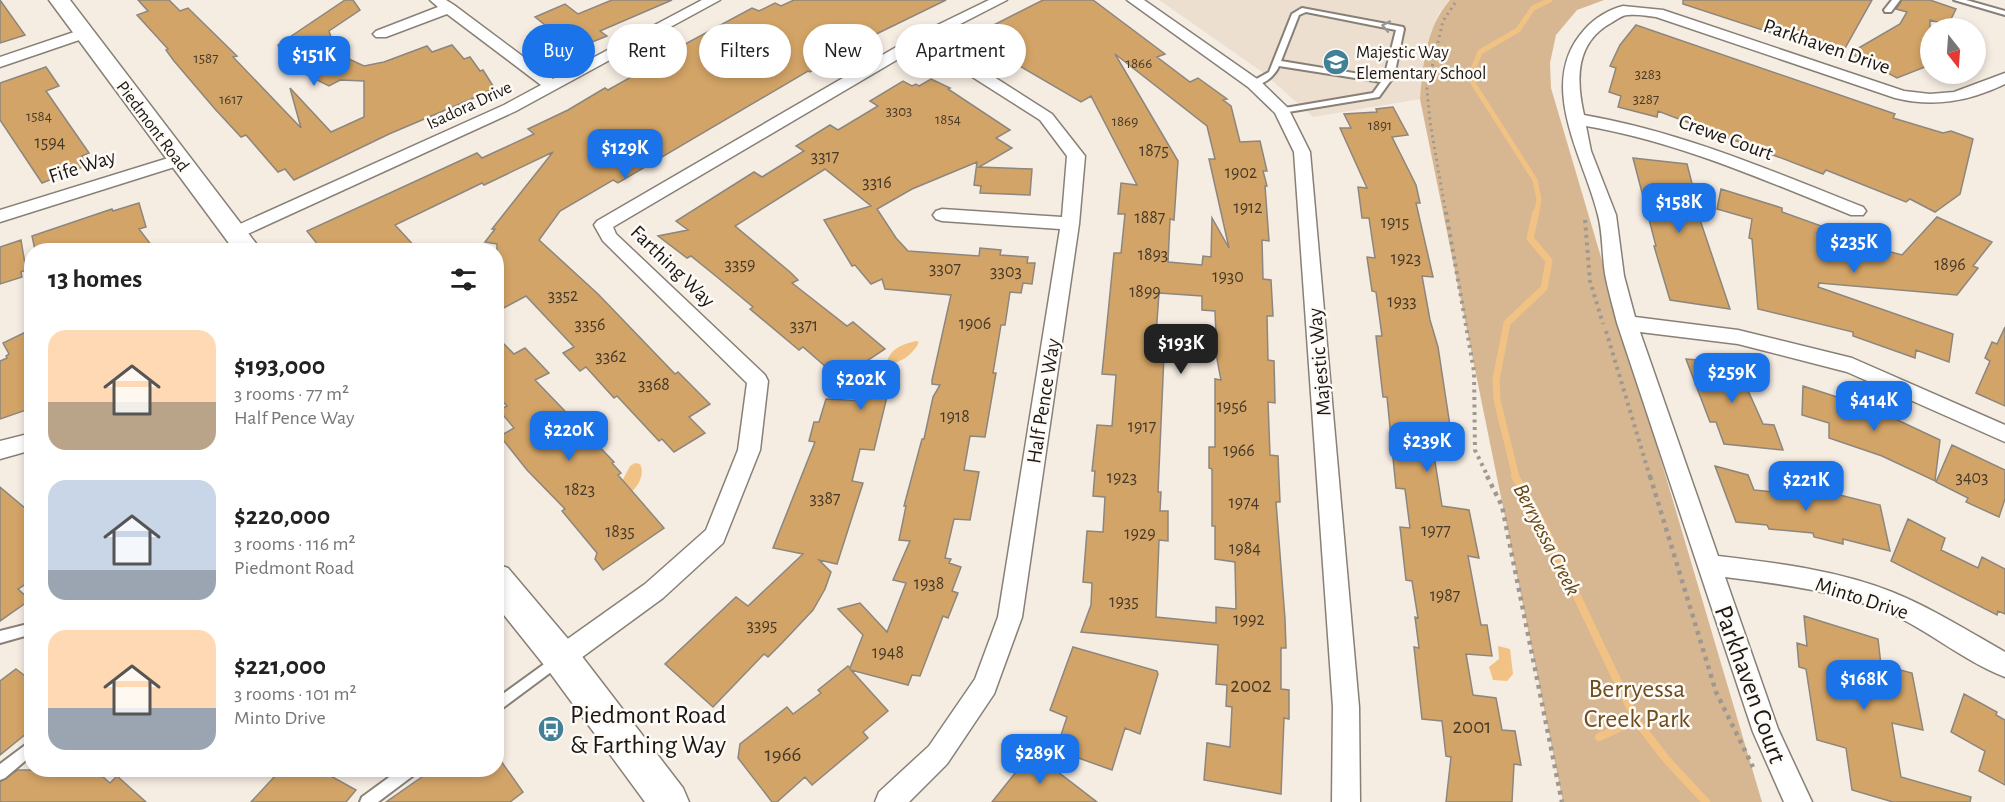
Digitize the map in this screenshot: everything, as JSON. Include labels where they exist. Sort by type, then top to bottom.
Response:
[{"type":"main road","name":"Piedmont Road","points":[[59,0],[241,242]]},
{"type":"main road","points":[[504,589],[561,658],[669,802]]},
{"type":"street","name":"Isadora Drive","points":[[241,242],[554,86],[713,0]]},
{"type":"street","name":"Farthing Way","points":[[951,24],[1000,0]]},
{"type":"street","name":"Majestic Way","points":[[1134,0],[1254,84],[1282,111],[1302,152],[1346,707],[1346,802]]},
{"type":"street","points":[[381,34],[441,2],[554,86]]},
{"type":"street","name":"Parkhaven Drive","points":[[1708,566],[1627,323],[1616,276],[1607,215],[1583,151],[1570,88],[1574,57],[1584,39],[1598,24],[1623,10],[1658,13],[1901,95],[1927,100],[1950,99],[1977,92],[2005,78]]},
{"type":"street","points":[[0,62],[83,34]]},
{"type":"street","name":"Farthing Way","points":[[561,658],[654,591],[715,536],[750,450],[758,381],[609,237],[603,225],[895,54]]},
{"type":"street","name":"Half Pence Way","points":[[889,802],[938,755],[985,686],[1010,617],[1070,224],[1076,156],[1046,117],[985,78]]},
{"type":"street","name":"Crewe Court","points":[[1576,119],[1616,124],[1692,147],[1857,211]]},
{"type":"street","name":"Fife Way","points":[[0,216],[178,160]]},
{"type":"street","points":[[942,215],[1070,224]]},
{"type":"street","points":[[1627,323],[1738,337],[1852,366],[2005,434]]},
{"type":"street","points":[[0,450],[24,443]]},
{"type":"street","name":"Minto Drive","points":[[1708,566],[1751,570],[1838,586],[1903,608],[2005,665]]},
{"type":"street","name":"Parkhaven Court","points":[[1708,566],[1766,732],[1798,802]]},
{"type":"lane","points":[[1888,10],[1895,0]]},
{"type":"lane","points":[[1958,0],[2005,13]]},
{"type":"lane","points":[[1254,84],[1272,73],[1296,14],[1305,10],[1400,29],[1390,76],[1376,95],[1282,111]]},
{"type":"lane","points":[[1277,63],[1386,81]]},
{"type":"lane","points":[[0,637],[24,630]]},
{"type":"lane","points":[[504,701],[561,658]]},
{"type":"lane","points":[[0,773],[24,753]]},
{"type":"lane","points":[[367,802],[400,777]]},
{"type":"path","points":[[1457,0],[1443,21],[1427,89],[1430,122],[1474,371],[1475,450],[1502,507],[1562,802]]},
{"type":"shaded area","name":"Majestic Way Elementary School","points":[[1159,0],[1450,0],[1439,13],[1430,37],[1420,99],[1313,117],[1265,74]]},
{"type":"shaded area","points":[[919,342],[917,346],[906,358],[892,363],[887,362],[898,348]]},
{"type":"shaded area","points":[[635,463],[640,464],[641,475],[639,483],[631,492],[620,485],[630,466]]},
{"type":"shaded area","points":[[1498,646],[1510,649],[1513,674],[1507,681],[1493,680],[1489,667],[1499,659]]},
{"type":"green space","name":"Berryessa Creek Park","points":[[1450,0],[1604,0],[1577,10],[1556,35],[1550,63],[1551,88],[1762,802],[1563,802],[1420,99],[1427,47],[1436,22]]},
{"type":"building","points":[[0,0],[25,35],[0,43]]},
{"type":"building","points":[[138,0],[169,0],[180,11],[188,8],[237,56],[233,57],[301,128],[290,88],[331,132],[364,117],[364,81],[340,80],[329,86],[283,63],[278,45],[345,0],[353,0],[360,10],[329,31],[336,53],[364,66],[384,62],[427,46],[432,52],[452,45],[464,59],[470,57],[480,71],[483,70],[495,89],[475,95],[476,97],[389,134],[294,180],[285,169],[278,172],[246,135],[241,137],[215,109],[174,61],[166,50],[168,49],[137,15],[148,11]]},
{"type":"building","points":[[612,0],[672,0],[616,24],[607,24],[607,28],[600,31],[607,36],[595,41],[595,24],[544,24],[535,17],[565,4],[578,14]]},
{"type":"building","points":[[794,0],[946,0],[883,31],[883,24],[803,24],[803,74],[618,183],[613,180],[560,211],[539,240],[598,294],[675,374],[678,372],[710,404],[689,417],[705,433],[674,452],[662,439],[659,441],[617,396],[614,398],[586,367],[580,371],[563,353],[574,347],[526,296],[504,308],[504,243],[485,242],[495,229],[492,229],[553,152],[395,225],[412,243],[316,243],[307,231],[477,153],[482,158],[534,134],[528,129],[568,110],[605,88],[608,90],[629,78],[687,78],[687,43],[699,36],[699,78],[791,78],[791,24],[722,24],[752,8],[759,11],[775,3],[781,6]]},
{"type":"building","points":[[1043,0],[1093,0],[1165,54],[1157,57],[1190,82],[1198,78],[1227,99],[1223,100],[1231,106],[1240,142],[1260,141],[1267,171],[1263,171],[1267,186],[1265,186],[1269,241],[1262,240],[1263,279],[1271,280],[1273,316],[1267,316],[1268,360],[1274,361],[1275,403],[1268,402],[1270,455],[1278,456],[1280,502],[1276,502],[1285,619],[1286,648],[1281,648],[1281,689],[1289,690],[1289,719],[1284,718],[1281,794],[1204,780],[1207,743],[1230,747],[1232,707],[1226,706],[1227,685],[1216,684],[1218,645],[1081,632],[1091,605],[1092,583],[1083,582],[1087,531],[1103,532],[1105,497],[1093,496],[1095,471],[1092,471],[1097,425],[1112,426],[1116,375],[1102,374],[1114,253],[1121,253],[1125,214],[1118,214],[1121,183],[1137,185],[1091,96],[1081,102],[1026,70],[1026,24],[996,24]],"holes":[[[1115,54],[1207,126],[1215,159],[1209,159],[1229,248],[1212,218],[1211,257],[1203,256],[1202,265],[1168,262],[1170,219],[1174,220],[1178,161]],[[1159,293],[1202,296],[1202,310],[1215,311],[1217,359],[1221,380],[1215,379],[1215,447],[1209,447],[1209,468],[1212,469],[1212,526],[1215,526],[1215,559],[1235,562],[1236,609],[1216,607],[1216,623],[1156,617],[1159,540],[1168,541],[1168,511],[1160,511],[1161,492],[1158,492],[1164,355],[1168,355],[1169,337],[1156,335]]]},
{"type":"building","points":[[1683,0],[1872,0],[1844,50],[1830,43],[1828,46],[1805,38],[1802,43],[1683,4]]},
{"type":"building","points":[[1902,0],[1930,0],[1956,9],[1952,18],[1920,18],[1920,69],[1897,78],[1850,53],[1900,24],[1907,12],[1896,9]]},
{"type":"building","points":[[1636,25],[1895,114],[1893,118],[1943,133],[1951,131],[1973,139],[1960,194],[1935,212],[1910,199],[1906,202],[1826,170],[1823,174],[1658,111],[1657,117],[1618,107],[1621,96],[1609,92],[1616,68],[1610,66],[1620,45]]},
{"type":"building","points":[[46,67],[59,86],[46,91],[89,153],[82,156],[88,165],[42,183],[0,120],[0,83]]},
{"type":"building","points":[[931,79],[950,88],[948,89],[1010,130],[996,138],[1012,148],[979,167],[1032,169],[1030,195],[980,193],[981,186],[974,185],[977,162],[912,189],[877,209],[896,238],[908,251],[979,256],[980,248],[1001,250],[1000,255],[1028,257],[1027,263],[1035,263],[1032,284],[1023,283],[1021,293],[1010,292],[1005,325],[1001,325],[993,373],[996,373],[985,437],[970,436],[964,470],[979,472],[970,520],[954,519],[945,558],[951,559],[949,563],[961,567],[952,591],[958,593],[948,618],[943,616],[920,676],[912,675],[908,685],[851,670],[888,711],[863,732],[868,738],[812,785],[805,777],[777,802],[772,802],[738,758],[740,744],[787,707],[793,714],[821,693],[818,690],[848,666],[850,668],[863,635],[838,609],[860,603],[887,632],[906,583],[893,580],[910,541],[899,540],[906,506],[904,506],[922,439],[924,439],[933,397],[940,385],[932,384],[932,380],[951,295],[885,289],[882,279],[871,284],[855,265],[852,266],[824,220],[871,206],[825,169],[735,226],[798,280],[792,283],[847,326],[853,322],[885,349],[856,368],[894,368],[874,450],[860,449],[852,481],[863,483],[837,564],[819,560],[831,572],[825,589],[813,610],[782,643],[768,657],[764,654],[713,707],[665,664],[736,597],[748,606],[803,554],[773,548],[815,442],[809,441],[814,422],[819,422],[826,399],[865,401],[803,347],[799,350],[750,309],[753,307],[691,256],[687,258],[658,236],[688,230],[676,221],[754,172],[762,177],[804,151],[796,146],[830,125],[838,130],[878,106],[870,101],[903,81],[912,86],[916,84],[919,86]]},
{"type":"building","points":[[1393,107],[1408,135],[1392,137],[1416,185],[1420,203],[1416,203],[1433,277],[1422,276],[1430,320],[1438,347],[1450,426],[1429,424],[1442,506],[1469,510],[1479,558],[1468,556],[1481,625],[1487,625],[1492,656],[1466,654],[1473,695],[1496,698],[1502,730],[1515,731],[1521,765],[1514,764],[1512,802],[1446,802],[1451,757],[1446,756],[1442,721],[1422,719],[1414,647],[1419,648],[1415,617],[1418,618],[1412,581],[1406,580],[1400,527],[1410,528],[1405,489],[1396,488],[1387,397],[1383,397],[1376,336],[1382,336],[1376,292],[1372,291],[1367,257],[1375,258],[1369,218],[1362,218],[1358,187],[1367,188],[1340,128],[1351,128],[1344,114],[1377,112],[1376,109]]},
{"type":"building","points":[[1633,158],[1687,164],[1697,203],[1694,202],[1730,309],[1670,300],[1654,246],[1656,246]]},
{"type":"building","points":[[1721,189],[1782,208],[1782,212],[1838,232],[1838,238],[1902,255],[1937,217],[1992,242],[1973,266],[1978,268],[1957,295],[1819,283],[1818,287],[1953,334],[1949,362],[1916,350],[1915,358],[1853,336],[1853,332],[1758,309],[1752,239],[1749,238],[1752,219],[1717,209]]},
{"type":"building","points":[[139,203],[146,227],[139,229],[150,243],[34,243],[32,236],[112,209],[113,211]]},
{"type":"building","points":[[21,240],[24,258],[22,277],[0,284],[0,247]]},
{"type":"building","points":[[2005,327],[2005,406],[1976,393],[1990,361],[1985,358],[1992,342],[1997,344]]},
{"type":"building","points":[[24,333],[24,411],[0,419],[0,361],[7,358],[9,354],[3,343]]},
{"type":"building","points":[[504,344],[514,354],[525,348],[549,373],[535,380],[614,462],[612,463],[621,473],[618,475],[664,528],[603,570],[595,559],[597,553],[562,511],[565,509],[527,470],[504,441],[504,434],[514,428],[504,416],[504,408],[507,406],[504,403]]},
{"type":"building","points":[[1686,359],[1745,364],[1754,386],[1746,386],[1763,424],[1774,425],[1783,450],[1724,444],[1716,422],[1710,422]]},
{"type":"building","points":[[1803,386],[1874,409],[1940,440],[1935,481],[1882,456],[1829,438],[1829,423],[1802,415]]},
{"type":"building","points":[[1952,445],[2005,470],[2005,499],[1999,517],[1966,502],[1968,498],[1936,482]]},
{"type":"building","points":[[1715,466],[1748,475],[1754,490],[1807,495],[1806,490],[1829,495],[1828,492],[1880,505],[1890,551],[1843,539],[1843,544],[1814,537],[1813,533],[1769,529],[1767,525],[1736,522]]},
{"type":"building","points":[[0,487],[24,507],[24,585],[18,589],[24,594],[24,604],[0,621]]},
{"type":"building","points":[[1908,519],[1945,538],[1941,550],[1978,568],[1982,557],[2005,569],[2005,614],[1998,611],[1997,615],[1891,561]]},
{"type":"building","points":[[1804,616],[1878,639],[1881,665],[1912,673],[1923,730],[1892,723],[1901,777],[1971,797],[1970,802],[1893,802],[1852,790],[1846,748],[1817,740],[1806,669],[1799,667],[1797,643],[1807,646]]},
{"type":"building","points":[[1073,647],[1157,671],[1158,674],[1140,734],[1125,728],[1112,770],[1056,750],[1067,717],[1050,710]]},
{"type":"building","points":[[16,669],[24,675],[24,736],[0,755],[0,681]]},
{"type":"building","points":[[1964,694],[1997,712],[1996,715],[2005,720],[2005,785],[1979,771],[1985,751],[1951,732]]},
{"type":"building","points":[[1032,752],[1097,802],[992,802]]},
{"type":"building","points":[[504,765],[523,792],[510,802],[386,802],[422,777],[504,777]]},
{"type":"building","points":[[18,770],[24,770],[24,777],[103,777],[110,783],[118,777],[146,802],[0,802],[0,782]]},
{"type":"building","points":[[274,777],[333,777],[356,790],[346,802],[251,802]]},
{"type":"waterway","name":"Berryessa Creek","points":[[1536,214],[1539,200],[1535,180],[1473,83],[1471,75],[1480,52],[1518,30],[1533,8],[1550,0]]},
{"type":"waterway","name":"Berryessa Creek","points":[[1516,477],[1497,400],[1496,380],[1507,323],[1544,288],[1549,261],[1530,238],[1536,212]]},
{"type":"waterway","name":"Berryessa Creek","points":[[1515,476],[1543,525],[1636,720]]},
{"type":"waterway","points":[[1599,737],[1636,720]]},
{"type":"waterway","name":"Berryessa Creek","points":[[1636,720],[1666,759],[1706,802]]},
{"type":"place","name":"Majestic Way Elementary School","points":[[1336,62]]},
{"type":"place","name":"Piedmont Road & Farthing Way","points":[[551,729]]}]
